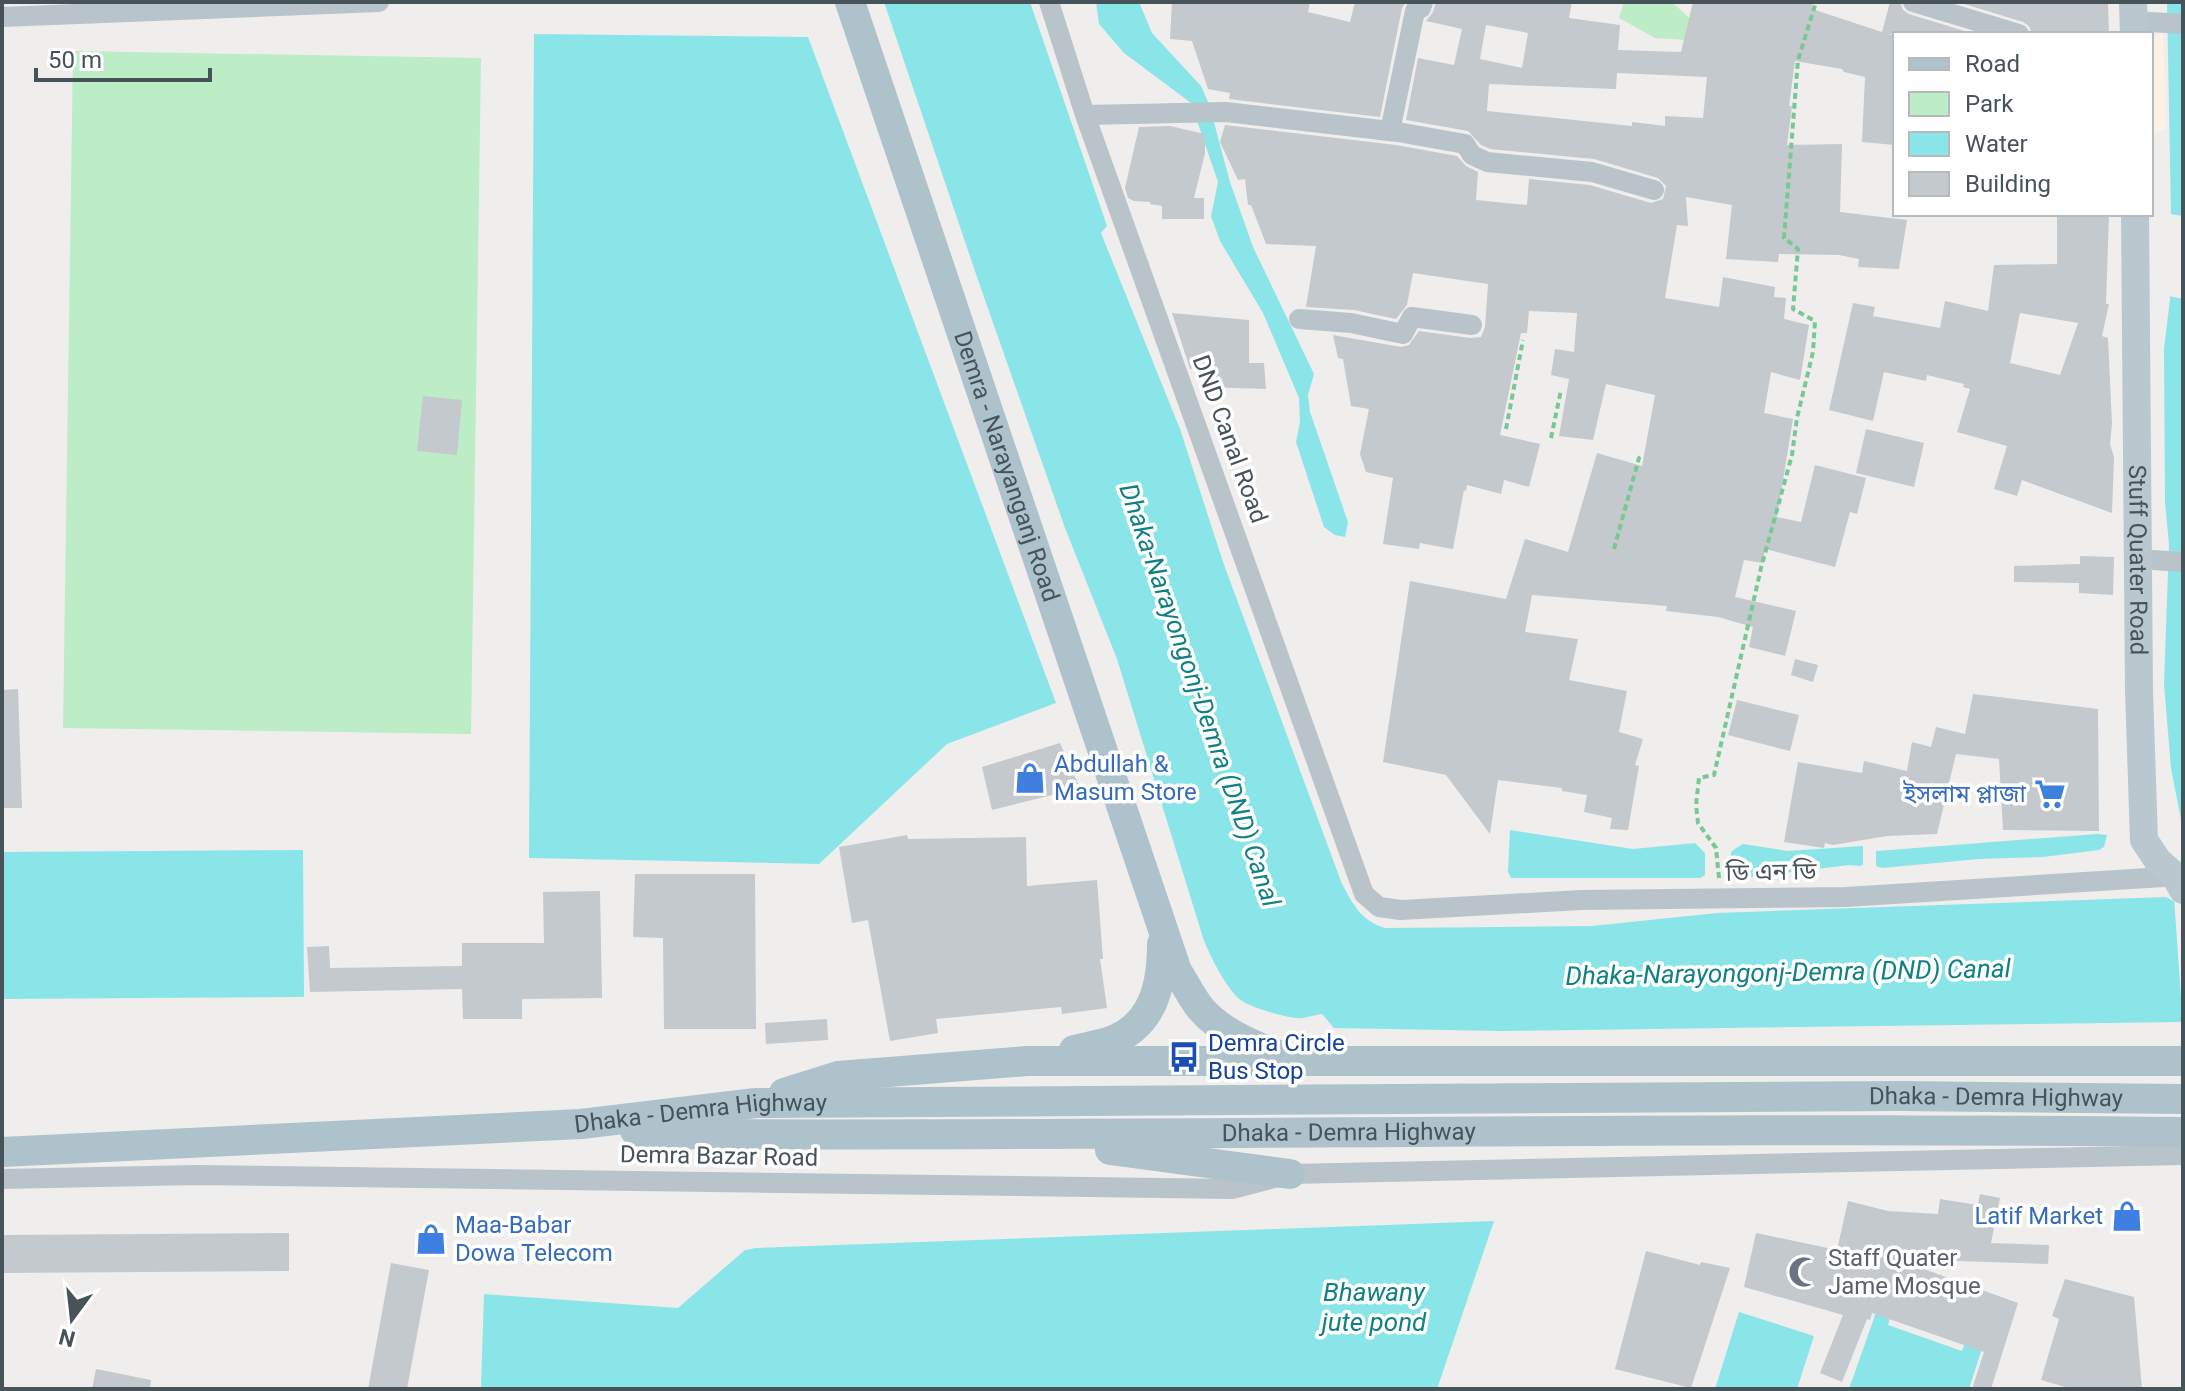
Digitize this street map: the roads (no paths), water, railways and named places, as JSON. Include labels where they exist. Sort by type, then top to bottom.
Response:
[{"type":"main road","name":"Demra - Narayanganj Road","points":[[850,2],[1177,971],[1201,1009],[1218,1025],[1244,1042],[1293,1061]]},
{"type":"main road","name":"Demra - Narayanganj Road","points":[[1027,1061],[1111,1041],[1144,1015],[1160,984],[1161,930]]},
{"type":"main road","points":[[756,1103],[838,1076],[1027,1061],[2183,1061]]},
{"type":"main road","name":"Dhaka - Demra Highway","points":[[581,1124],[756,1103],[1883,1096],[2183,1099]]},
{"type":"main road","points":[[2,1152],[581,1124]]},
{"type":"main road","name":"Dhaka - Demra Highway","points":[[581,1124],[660,1134],[994,1136],[1901,1129],[2183,1132]]},
{"type":"main road","points":[[994,1136],[1290,1174]]},
{"type":"street","points":[[2,17],[379,2]]},
{"type":"street","name":"DND Canal Road","points":[[1049,2],[1085,115],[1364,894]]},
{"type":"street","points":[[1390,131],[1415,11],[1421,8],[1423,2]]},
{"type":"street","points":[[1913,2],[2012,32]]},
{"type":"street","points":[[2134,19],[2174,23]]},
{"type":"street","points":[[1085,115],[1218,112],[1390,131],[1465,144],[1472,155],[1487,162],[1592,172],[1654,190]]},
{"type":"street","name":"Stuff Quater Road","points":[[2135,216],[2162,561],[2144,840],[2158,861],[2180,881]]},
{"type":"street","points":[[1299,319],[1351,323],[1403,334],[1412,317],[1472,325]]},
{"type":"street","name":"ডি এন ডি","points":[[1364,894],[1379,907],[1401,910],[1581,900],[1846,897],[2180,881]]},
{"type":"street","name":"Demra Bazar Road","points":[[2,1179],[197,1175],[1232,1189],[1290,1174],[2183,1155]]},
{"type":"water","name":"Dhaka-Narayongonj-Demra (DND) Canal","points":[[884,2],[1030,2],[1107,226],[1101,233],[1180,429],[1223,562],[1342,884],[1354,905],[1370,921],[1385,928],[1592,926],[1717,913],[2166,897],[2175,902],[2183,1022],[1500,1031],[1334,1028],[1322,1014],[1290,1017],[1241,1000],[1222,977],[1204,941],[1117,659],[1065,528]]},
{"type":"water","points":[[1096,2],[1139,2],[1152,33],[1201,86],[1253,247],[1314,374],[1308,395],[1310,412],[1348,522],[1345,537],[1335,535],[1324,527],[1296,442],[1300,422],[1299,398],[1263,313],[1220,241],[1211,216],[1218,182],[1191,103],[1124,53],[1099,24]]},
{"type":"water","points":[[2167,2],[2183,2],[2183,830],[2171,768],[2164,684],[2169,544],[2165,502],[2164,349],[2170,299],[2171,214]]},
{"type":"water","points":[[534,34],[808,37],[1056,703],[947,744],[819,864],[529,858]]},
{"type":"water","points":[[1510,830],[1633,849],[1695,843],[1706,854],[1731,851],[1743,844],[1788,851],[1863,846],[1877,851],[2107,835],[2104,847],[2099,850],[2043,857],[1882,868],[1867,863],[1743,878],[1511,878],[1508,872]]},
{"type":"water","points":[[303,850],[304,997],[2,999],[2,852]]},
{"type":"water","name":"Bhawany jute pond","points":[[1494,1221],[1437,1389],[481,1387],[484,1294],[678,1308],[745,1250],[756,1248]]},
{"type":"water","points":[[1880,1301],[1894,1305],[1888,1325],[1962,1351],[1969,1331],[1986,1336],[1969,1389],[1849,1389]]},
{"type":"water","points":[[1739,1312],[1814,1336],[1797,1389],[1715,1389]]},
{"type":"place","name":"Abdullah & Masum Store","points":[[1030,778]]},
{"type":"place","name":"ইসলাম প্লাজা","points":[[2050,794]]},
{"type":"place","name":"Demra Circle Bus Stop","points":[[1184,1057]]},
{"type":"place","name":"Latif Market","points":[[2127,1216]]},
{"type":"place","name":"Maa-Babar Dowa Telecom","points":[[431,1239]]},
{"type":"place","name":"Staff Quater Jame Mosque","points":[[1804,1272]]}]
